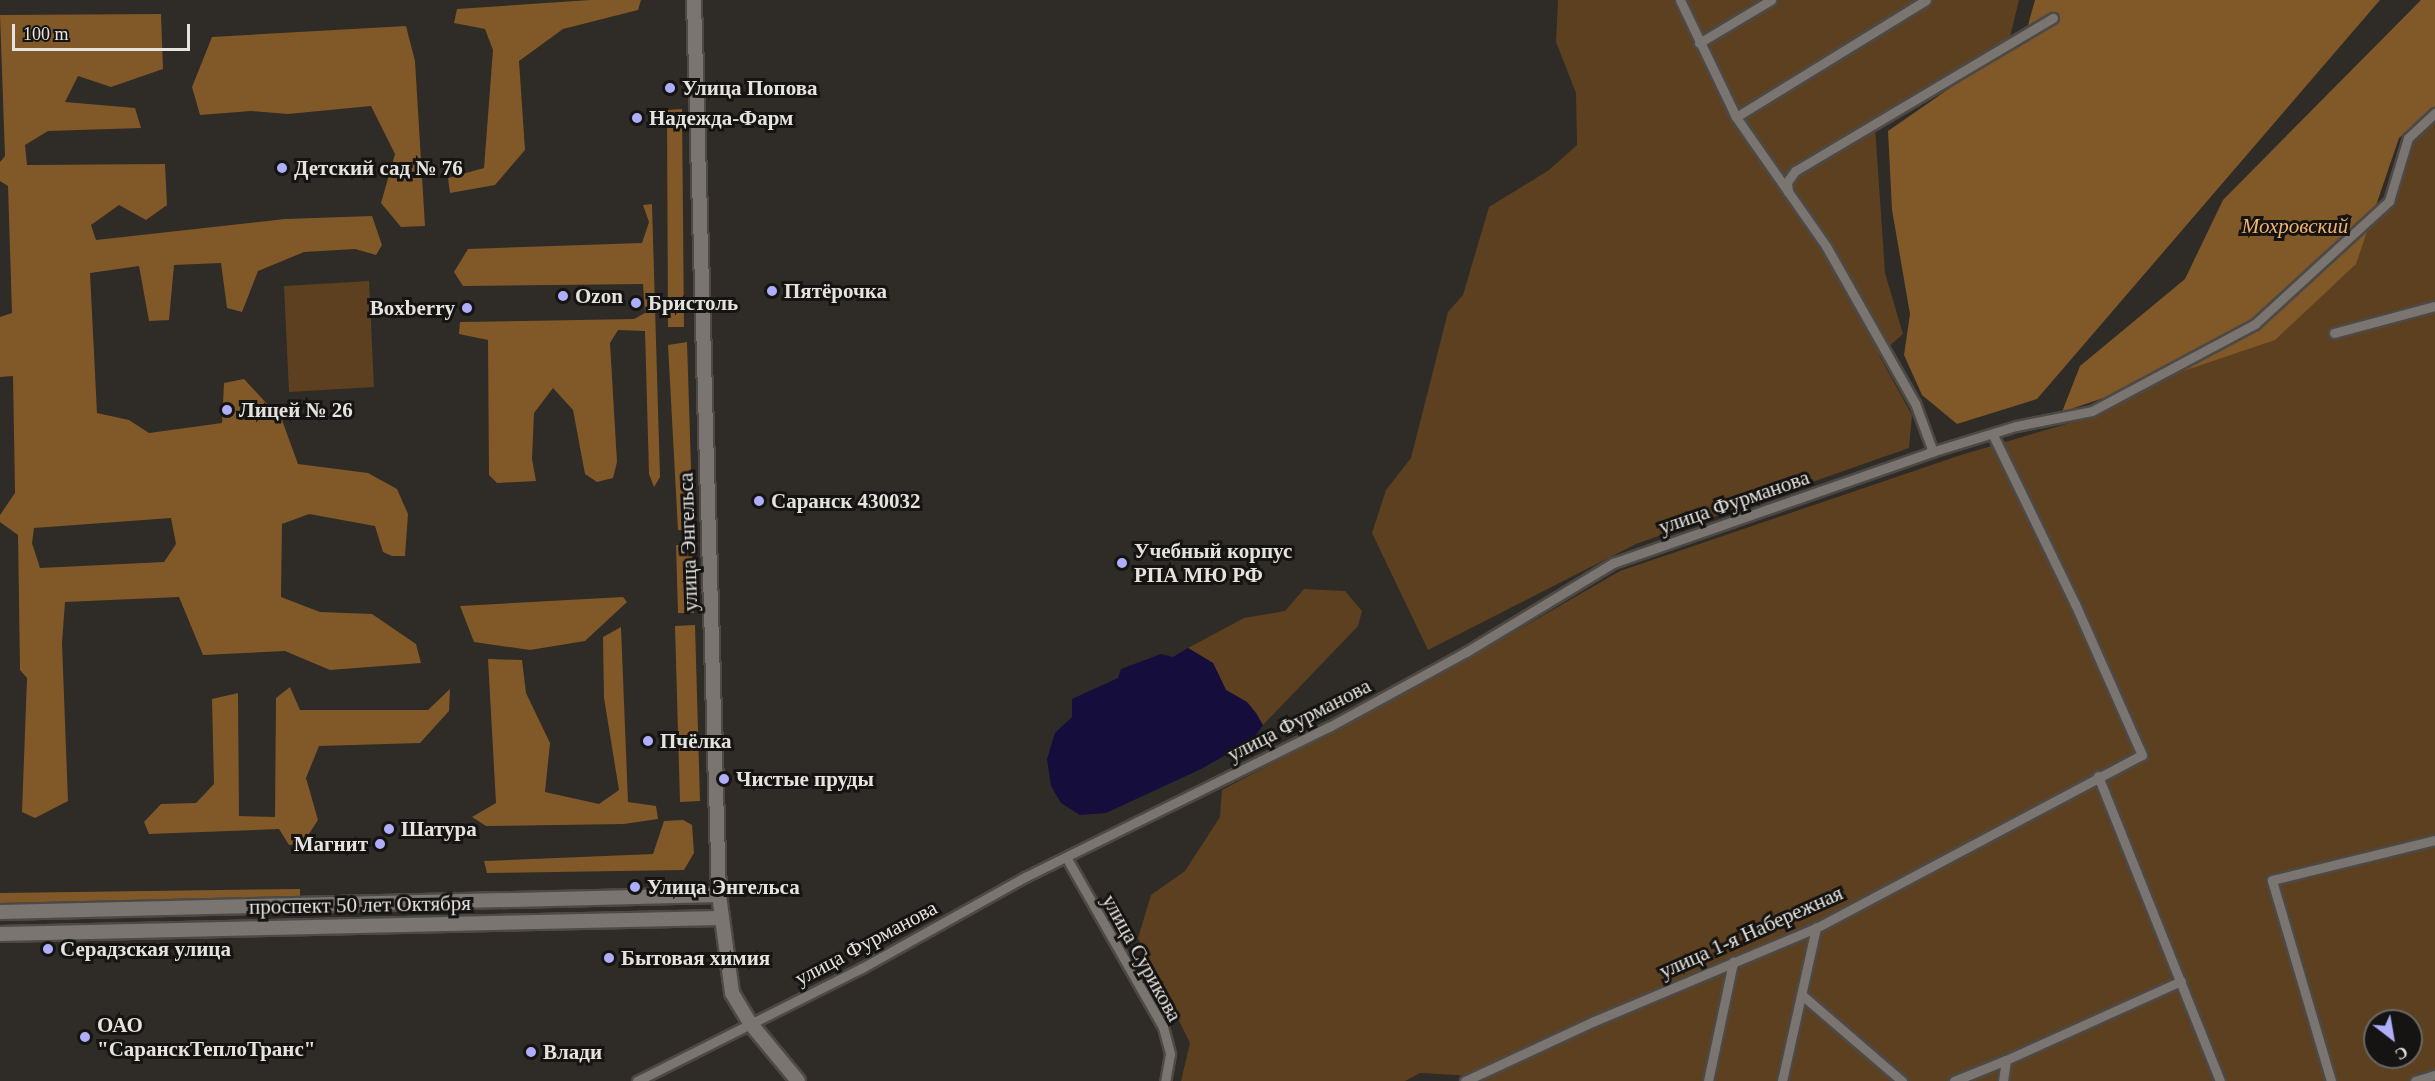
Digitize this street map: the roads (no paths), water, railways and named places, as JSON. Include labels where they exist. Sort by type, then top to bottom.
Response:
[{"type":"main road","name":"улица Энгельса","points":[[694,0],[721,918],[732,993],[750,1023],[798,1081]]},
{"type":"main road","name":"проспект 50 лет Октября","points":[[0,912],[719,895]]},
{"type":"main road","name":"проспект 50 лет Октября","points":[[0,934],[721,918]]},
{"type":"street","points":[[1680,0],[1694,25],[1699,43],[1736,117],[1846,279],[1915,403],[1933,452]]},
{"type":"street","points":[[1699,43],[1771,0]]},
{"type":"street","points":[[1736,117],[1926,0]]},
{"type":"street","points":[[1789,194],[1787,182],[1795,171],[2053,18]]},
{"type":"street","name":"улица Фурманова","points":[[637,1081],[862,968],[1065,857],[1339,722],[1466,652],[1613,562],[1933,452],[2016,426],[2092,411],[2255,324],[2389,201],[2408,138],[2435,113]]},
{"type":"street","points":[[2334,333],[2435,306]]},
{"type":"street","name":"улица 1-я Набережная","points":[[1465,1081],[1476,1079],[1733,962],[1816,928],[2050,806],[2098,777],[2142,755],[2075,604],[1993,435]]},
{"type":"street","points":[[2098,777],[2220,1081]]},
{"type":"street","points":[[2331,1081],[2272,880],[2435,840]]},
{"type":"street","name":"улица Сурикова","points":[[1065,857],[1163,1027],[1170,1054],[1165,1081]]},
{"type":"street","points":[[1782,1081],[1816,928]]},
{"type":"street","points":[[1708,1081],[1733,962]]},
{"type":"street","points":[[1954,1081],[2181,981]]},
{"type":"street","points":[[1802,995],[1902,1081]]},
{"type":"street","points":[[2003,1081],[2006,1060]]},
{"type":"street","points":[[2415,1081],[2435,1075]]},
{"type":"place","name":"Улица Попова","points":[[670,88]]},
{"type":"place","name":"Надежда-Фарм","points":[[637,118]]},
{"type":"place","name":"Детский сад № 76","points":[[282,168]]},
{"type":"place","name":"Пятёрочка","points":[[772,291]]},
{"type":"place","name":"Ozon","points":[[563,296]]},
{"type":"place","name":"Бристоль","points":[[636,303]]},
{"type":"place","name":"Boxberry","points":[[467,308]]},
{"type":"place","name":"Лицей № 26","points":[[227,410]]},
{"type":"place","name":"Саранск 430032","points":[[759,501]]},
{"type":"place","name":"Учебный корпус РПА МЮ РФ","points":[[1122,563]]},
{"type":"place","name":"Пчёлка","points":[[648,741]]},
{"type":"place","name":"Чистые пруды","points":[[724,779]]},
{"type":"place","name":"Шатура","points":[[389,829]]},
{"type":"place","name":"Магнит","points":[[380,844]]},
{"type":"place","name":"Улица Энгельса","points":[[635,887]]},
{"type":"place","name":"Серадзская улица","points":[[48,949]]},
{"type":"place","name":"Бытовая химия","points":[[609,958]]},
{"type":"place","name":"ОАО \"СаранскТеплоТранс\"","points":[[85,1037]]},
{"type":"place","name":"Влади","points":[[531,1052]]},
{"type":"park label","name":"Мохровский","points":[[2295,226]]}]
